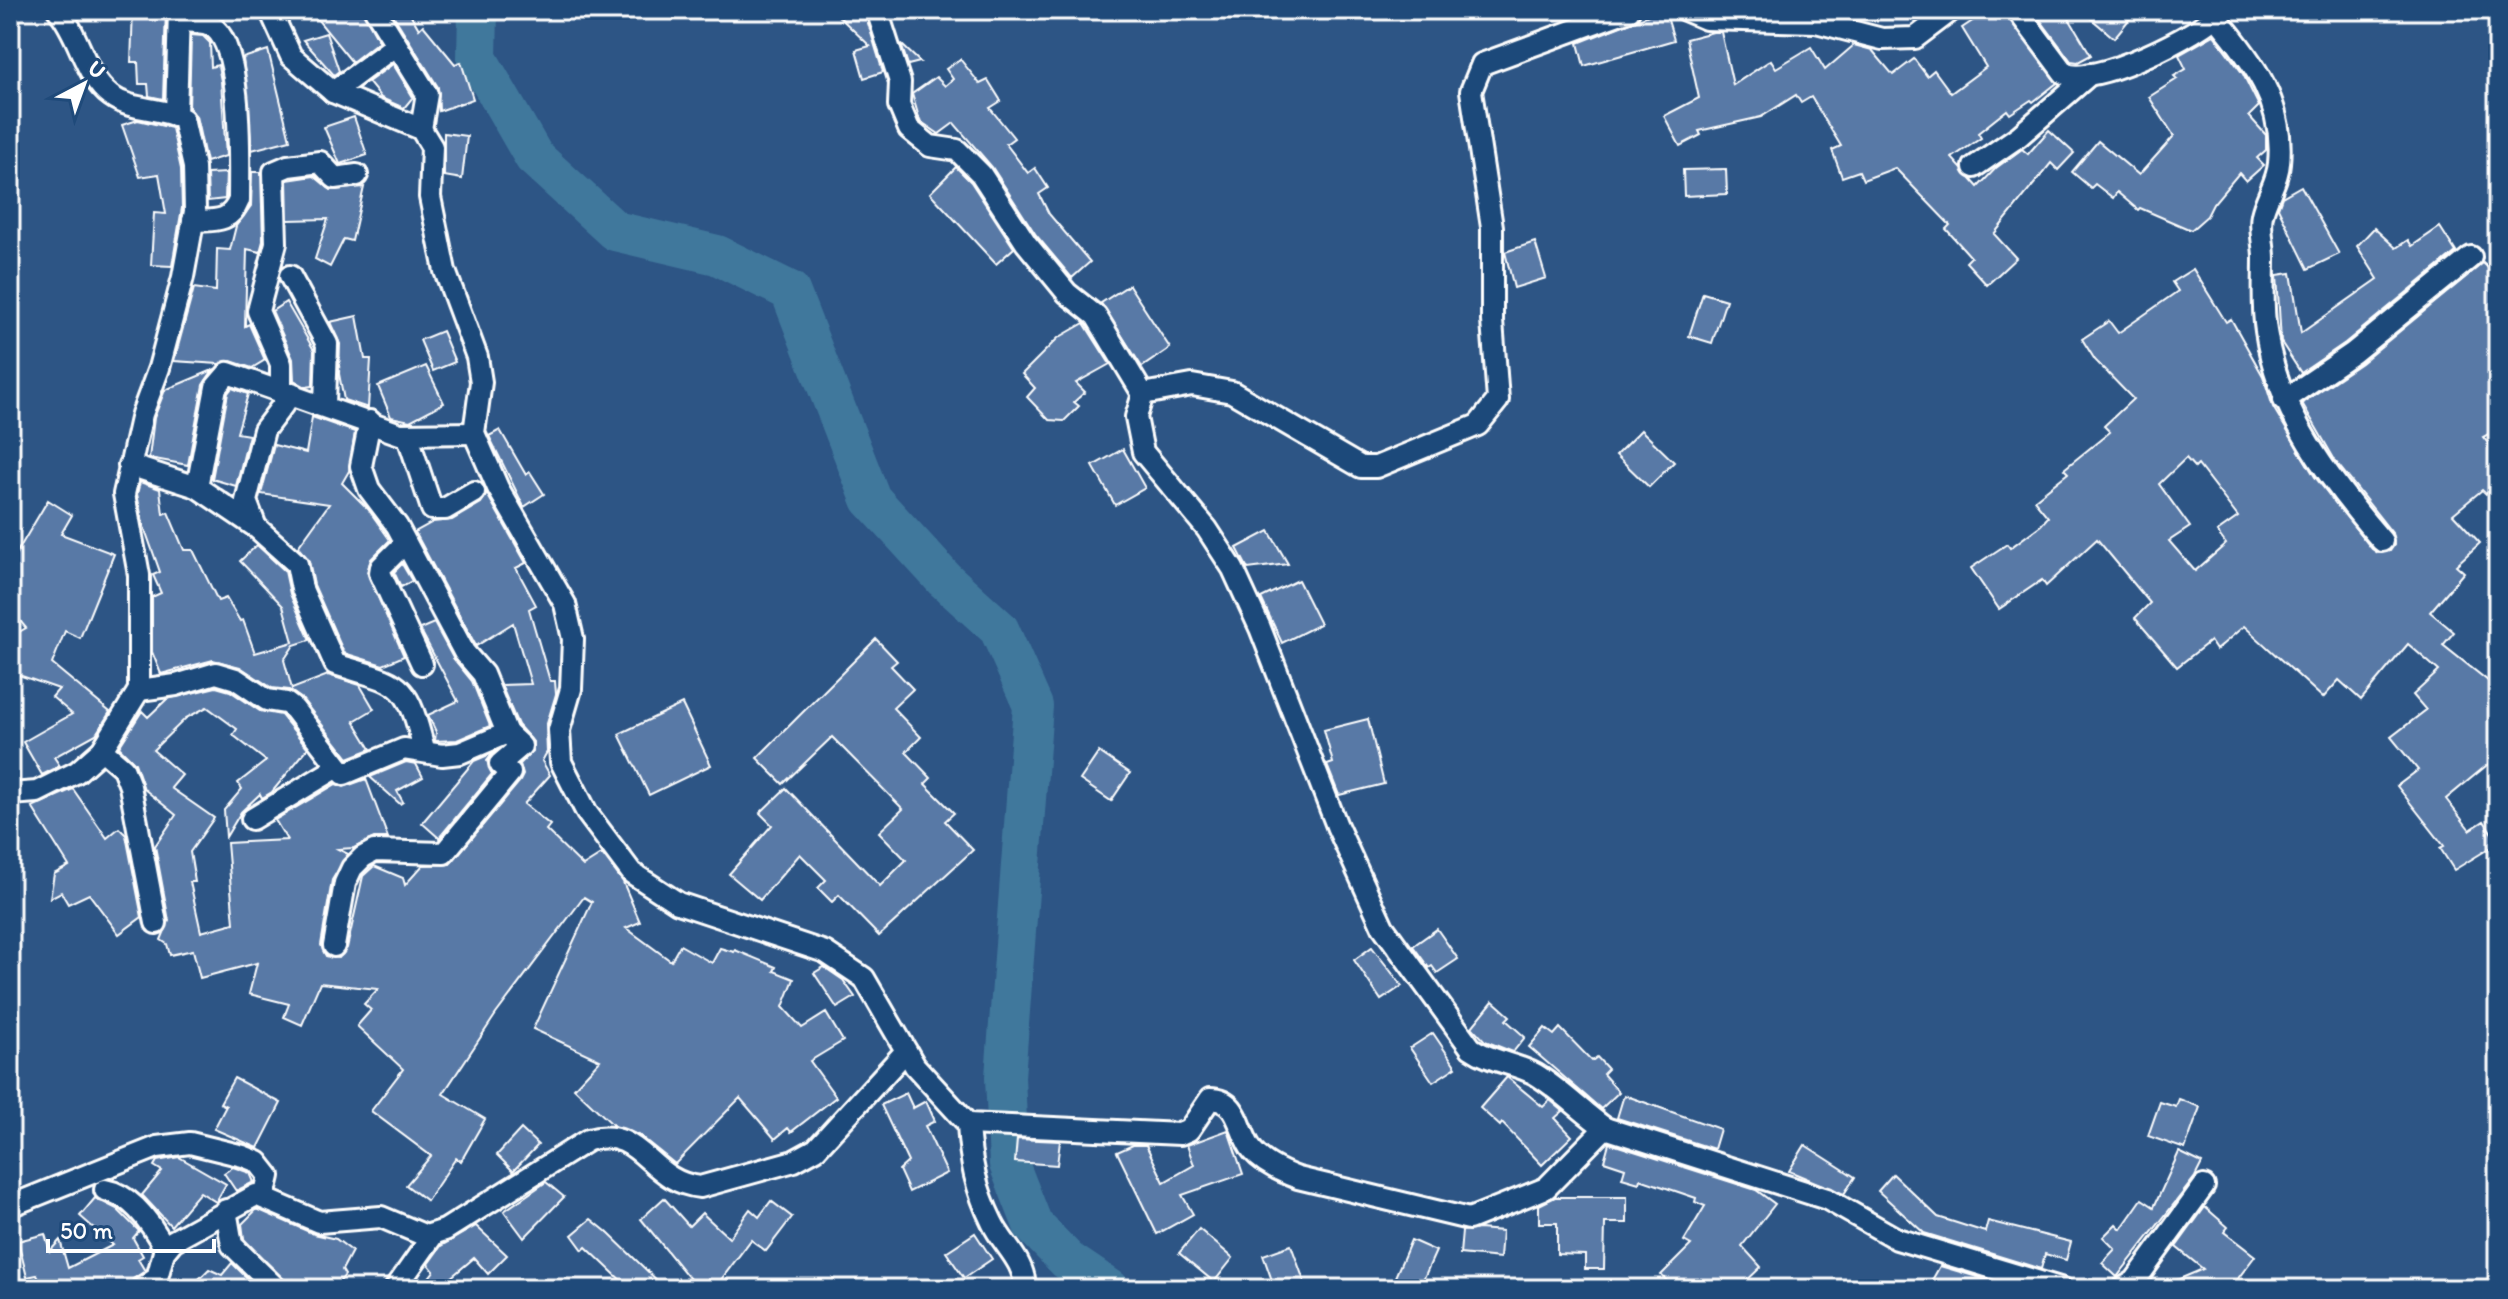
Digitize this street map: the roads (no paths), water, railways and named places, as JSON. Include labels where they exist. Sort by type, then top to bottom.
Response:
[{"type":"street","points":[[10,794],[37,792],[77,772],[102,750],[139,690],[139,575],[124,494],[129,465],[159,368],[193,221],[194,167],[183,119],[167,110],[130,105],[103,89],[69,22],[58,10]]},
{"type":"street","points":[[270,10],[291,56],[333,92],[421,129],[432,147],[430,197],[445,271],[477,357],[481,382],[474,433],[498,488],[565,604],[573,639],[571,689],[559,730],[561,762],[587,813],[632,873],[678,903],[825,952],[864,978],[906,1051],[974,1125],[1180,1134],[1189,1130],[1210,1099],[1216,1099],[1235,1112],[1252,1150],[1278,1170],[1298,1178],[1469,1219],[1546,1188],[1605,1128]]},
{"type":"street","points":[[375,10],[427,94],[421,129]]},
{"type":"street","points":[[877,10],[900,82],[899,105],[909,129],[930,146],[957,150],[981,174],[1026,243],[1067,293],[1096,316],[1143,394],[1136,417],[1143,452],[1207,529],[1233,569],[1260,628],[1337,826],[1394,946],[1471,1048],[1486,1059],[1530,1072],[1548,1082],[1605,1128],[1827,1199],[1897,1239],[2063,1289]]},
{"type":"street","points":[[1143,394],[1192,385],[1232,392],[1361,467],[1376,467],[1478,425],[1493,409],[1500,389],[1492,321],[1492,227],[1471,91],[1475,74],[1482,64],[1629,10]]},
{"type":"street","points":[[1685,10],[1706,19],[1816,22],[1882,39],[1915,38],[1952,10]]},
{"type":"street","points":[[2017,10],[2064,73],[2071,76],[2090,74],[2173,44],[2219,14],[2248,55],[2272,96],[2279,131],[2279,166],[2262,216],[2262,290],[2266,333],[2284,400],[2344,497],[2382,541]]},
{"type":"street","points":[[176,115],[179,16],[209,24],[226,40],[240,128],[239,200],[234,211],[222,219],[193,221]]},
{"type":"street","points":[[333,92],[396,45]]},
{"type":"street","points":[[1974,167],[2019,136],[2090,74]]},
{"type":"street","points":[[256,527],[246,501],[256,452],[264,430],[287,391],[281,364],[258,311],[276,243],[273,175],[279,168],[320,162],[335,178],[357,175]]},
{"type":"street","points":[[2284,400],[2353,353],[2471,257]]},
{"type":"street","points":[[290,276],[327,344],[325,404]]},
{"type":"street","points":[[197,487],[216,387],[228,373],[407,434],[474,433]]},
{"type":"street","points":[[334,946],[345,883],[352,868],[374,851],[444,853],[510,773],[500,764],[521,746],[516,737],[507,733],[483,674],[464,652],[397,526],[369,489],[361,466],[370,421]]},
{"type":"street","points":[[407,434],[432,509],[445,509],[474,492]]},
{"type":"street","points":[[129,465],[197,487],[220,500],[297,564],[302,589],[335,664],[390,681],[402,690],[412,703],[424,749]]},
{"type":"street","points":[[404,544],[380,573],[422,664]]},
{"type":"street","points":[[139,690],[176,685],[197,676],[224,674],[267,700],[286,703],[294,709],[344,774],[404,749],[424,749],[442,755],[460,753],[507,733]]},
{"type":"street","points":[[102,750],[123,768],[130,786],[156,923]]},
{"type":"street","points":[[252,819],[338,767]]},
{"type":"street","points":[[395,1289],[433,1235],[588,1140],[608,1135],[628,1142],[665,1175],[685,1186],[700,1187],[794,1161],[816,1149],[906,1051]]},
{"type":"street","points":[[974,1125],[971,1162],[979,1193],[993,1226],[1017,1259],[1025,1289]]},
{"type":"street","points":[[10,1206],[157,1147],[190,1143],[258,1162],[269,1176],[264,1197]]},
{"type":"street","points":[[2122,1289],[2135,1281],[2204,1186]]},
{"type":"street","points":[[105,1190],[119,1195],[144,1216],[165,1249]]},
{"type":"street","points":[[141,1289],[157,1278],[165,1249],[176,1239],[256,1195],[319,1222],[381,1217],[404,1228],[433,1235]]},
{"type":"street","points":[[226,1210],[232,1245],[277,1289]]},
{"type":"waterway","points":[[478,10],[477,58],[534,157],[615,231],[717,255],[790,291],[871,499],[944,579],[999,629],[1033,706],[1005,1077],[1009,1164],[1033,1225],[1067,1260],[1110,1289]]}]
